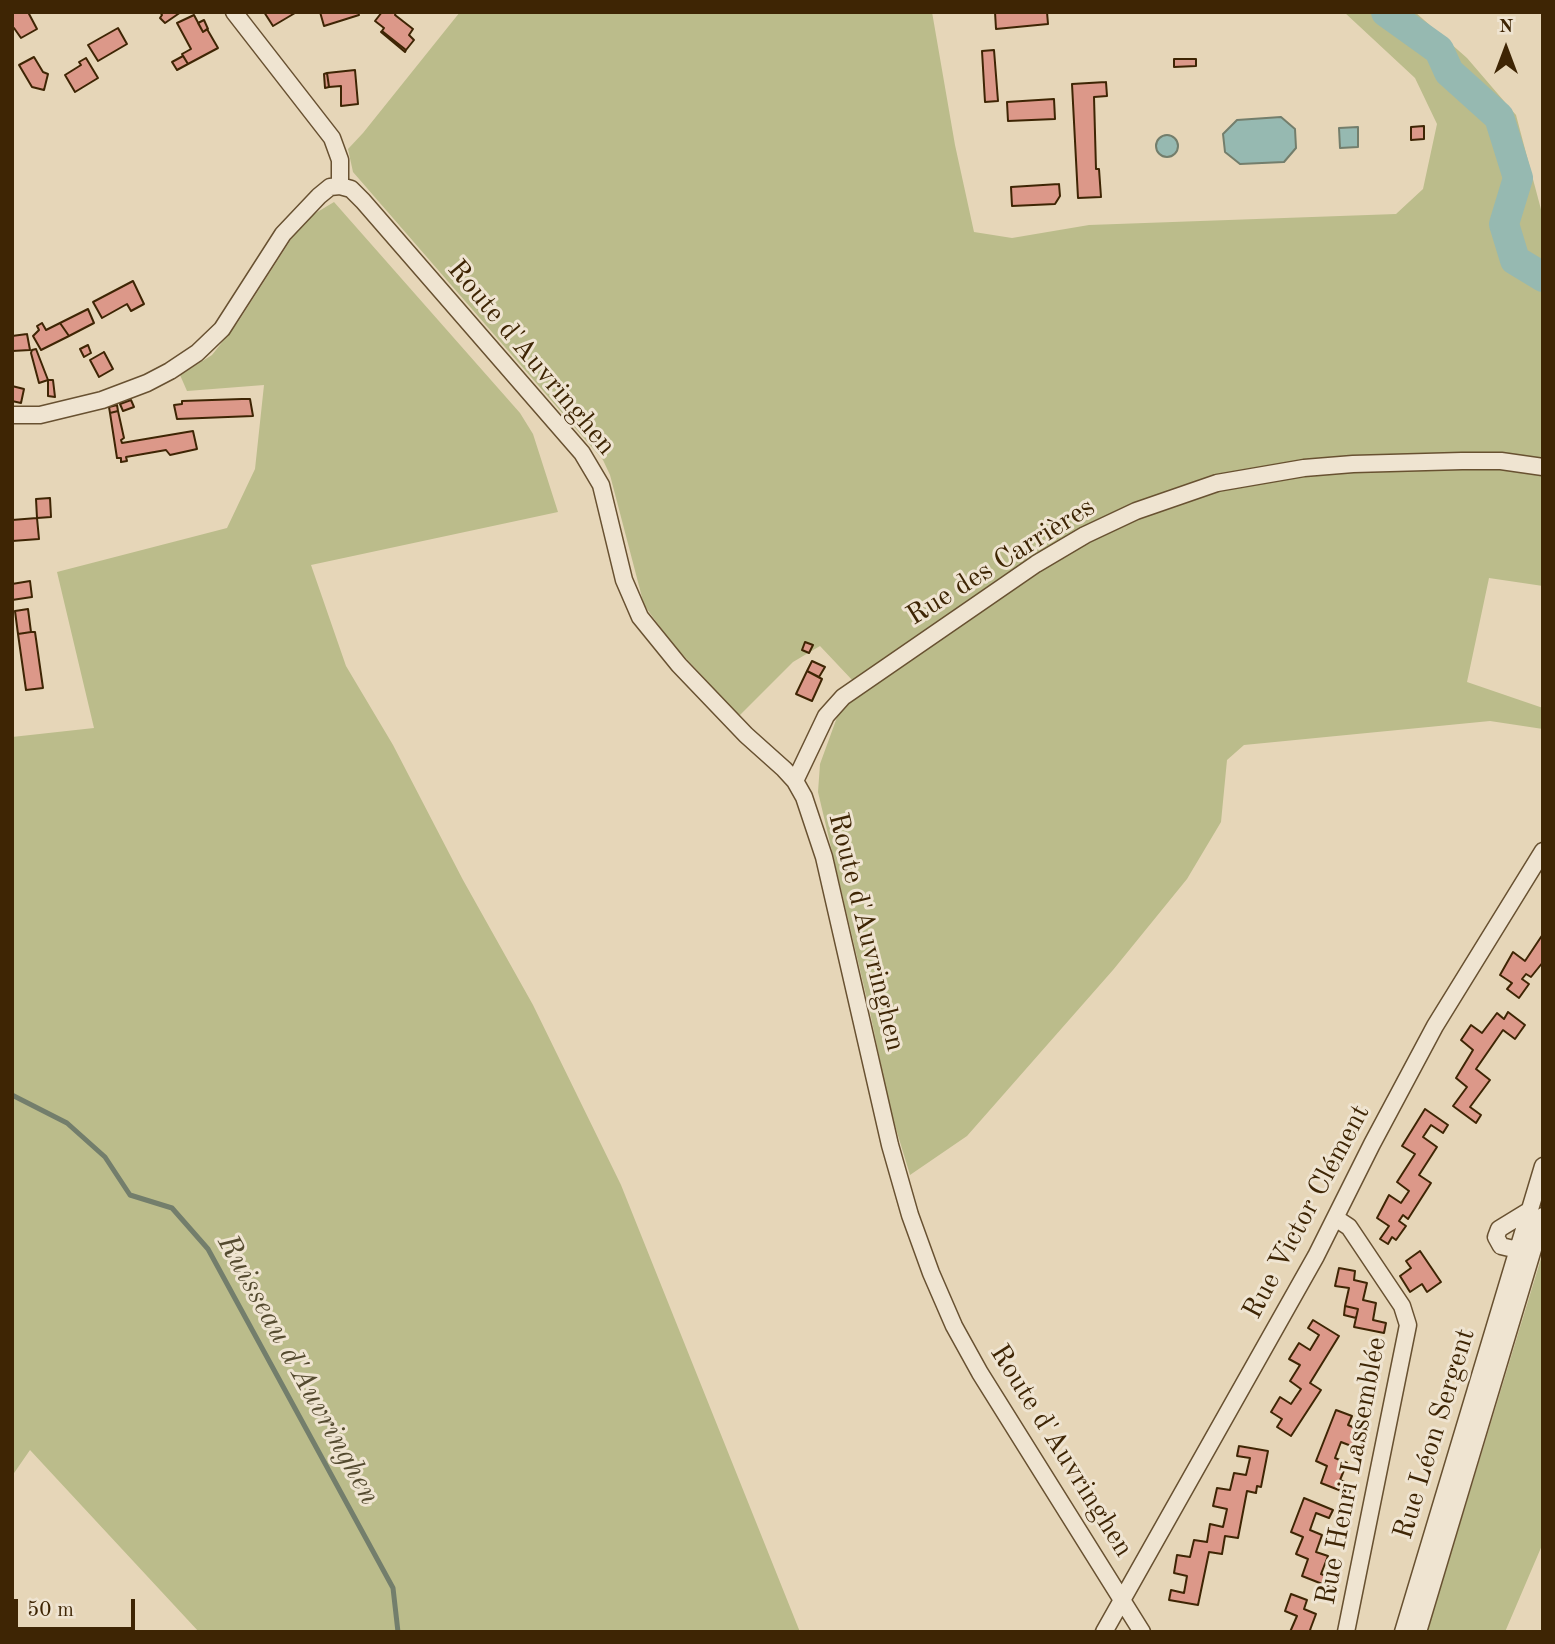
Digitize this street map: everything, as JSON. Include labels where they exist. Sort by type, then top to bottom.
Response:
[{"type":"street","points":[[12,415],[40,415],[102,400],[147,383],[188,360],[229,320],[291,224],[325,190],[340,186],[340,160],[332,138],[234,12]]},
{"type":"street","name":"Route d'Auvringhen","points":[[340,186],[351,189],[363,201],[582,453],[601,485],[624,580],[640,617],[690,677],[795,781],[804,797],[816,828],[888,1137],[910,1215],[931,1273],[954,1326],[981,1373],[1142,1632]]},
{"type":"street","name":"Rue des Carrières","points":[[795,781],[826,716],[843,697],[1036,564],[1077,539],[1136,511],[1217,483],[1320,466],[1487,461],[1543,467]]},
{"type":"street","name":"Rue Victor Clément","points":[[1104,1632],[1336,1219],[1372,1144],[1435,1026],[1543,851]]},
{"type":"street","name":"Rue Léon Sergent","points":[[1418,1632],[1536,1213],[1543,1166]]},
{"type":"street","points":[[1525,1252],[1501,1246],[1496,1234],[1502,1227],[1536,1213]]},
{"type":"street","name":"Rue Henri Lassemblée","points":[[1336,1219],[1349,1227],[1396,1296],[1405,1312],[1408,1325],[1346,1632]]},
{"type":"street","name":"Rue Léon Sergent","points":[[1403,1632],[1525,1252]]},
{"type":"green space","points":[[460,12],[932,12],[955,145],[974,232],[1012,238],[1089,225],[1396,214],[1423,189],[1437,124],[1415,78],[1344,12],[1415,12],[1467,58],[1516,115],[1543,217],[1543,586],[1489,578],[1467,682],[1543,708],[1543,729],[1490,721],[1244,745],[1227,760],[1221,822],[1187,879],[1113,970],[967,1136],[910,1175],[890,1109],[818,792],[820,764],[840,709],[854,682],[820,646],[793,662],[739,716],[671,642],[644,605],[610,475],[603,460],[353,172],[348,149]]},
{"type":"green space","points":[[334,202],[520,413],[533,434],[558,512],[311,565],[346,666],[393,745],[463,880],[533,1005],[621,1185],[800,1632],[199,1632],[30,1450],[12,1476],[12,737],[94,728],[57,572],[227,528],[255,469],[264,385],[187,391],[180,375],[212,355],[238,322],[297,230],[309,217]]},
{"type":"green space","points":[[1543,1252],[1543,1543],[1505,1632],[1427,1632]]},
{"type":"water","points":[[1281,117],[1295,129],[1296,148],[1284,162],[1240,164],[1225,152],[1223,134],[1237,120]]},
{"type":"water","points":[[1358,127],[1358,147],[1340,148],[1339,128]]},
{"type":"water","points":[[1167,135],[1175,138],[1178,146],[1175,154],[1167,157],[1159,154],[1156,146],[1159,138]]},
{"type":"building","points":[[12,12],[28,12],[37,29],[21,38],[14,28],[12,29]]},
{"type":"building","points":[[160,12],[181,12],[165,23],[160,18]]},
{"type":"building","points":[[264,12],[294,12],[295,13],[273,26]]},
{"type":"building","points":[[320,12],[358,12],[359,15],[324,26]]},
{"type":"building","points":[[382,12],[396,12],[395,15],[413,29],[409,35],[414,40],[406,50],[382,31],[384,28],[375,21]]},
{"type":"building","points":[[995,12],[1047,12],[1048,24],[996,29]]},
{"type":"building","points":[[194,15],[203,32],[207,29],[218,48],[188,64],[182,54],[191,49],[177,23]]},
{"type":"building","points":[[204,20],[208,29],[203,32],[198,23]]},
{"type":"building","points":[[118,28],[127,44],[98,61],[88,45]]},
{"type":"building","points":[[381,32],[406,50],[405,52]]},
{"type":"building","points":[[994,50],[998,101],[985,102],[982,51]]},
{"type":"building","points":[[183,56],[188,64],[177,70],[172,62]]},
{"type":"building","points":[[34,57],[43,72],[48,74],[44,90],[32,87],[19,65]]},
{"type":"building","points":[[86,58],[98,78],[75,92],[65,75],[81,65],[79,62]]},
{"type":"building","points":[[1174,59],[1196,59],[1196,66],[1174,67]]},
{"type":"building","points":[[355,70],[358,104],[341,106],[341,86],[329,87],[327,73]]},
{"type":"building","points":[[327,73],[329,87],[325,88],[324,74]]},
{"type":"building","points":[[1106,82],[1107,96],[1094,97],[1096,169],[1099,169],[1101,197],[1078,198],[1072,84]]},
{"type":"building","points":[[1054,99],[1055,119],[1008,121],[1007,102]]},
{"type":"building","points":[[1424,126],[1424,139],[1411,140],[1411,127]]},
{"type":"building","points":[[1059,184],[1060,196],[1055,204],[1012,206],[1011,187]]},
{"type":"building","points":[[133,281],[144,304],[131,311],[127,304],[102,318],[93,302]]},
{"type":"building","points":[[88,309],[94,323],[69,336],[60,323]]},
{"type":"building","points":[[42,323],[46,330],[60,323],[69,336],[41,350],[33,336],[39,330],[37,326]]},
{"type":"building","points":[[27,334],[30,350],[12,351],[12,336]]},
{"type":"building","points":[[88,345],[91,353],[84,357],[80,349]]},
{"type":"building","points":[[36,349],[48,380],[39,383],[31,353]]},
{"type":"building","points":[[104,352],[113,369],[99,377],[90,360]]},
{"type":"building","points":[[48,380],[53,380],[55,397],[48,396]]},
{"type":"building","points":[[12,386],[24,389],[21,403],[12,401]]},
{"type":"building","points":[[250,399],[253,416],[177,419],[174,405],[182,404],[182,401]]},
{"type":"building","points":[[131,400],[134,407],[123,411],[120,404]]},
{"type":"building","points":[[117,405],[118,411],[110,413],[109,407]]},
{"type":"building","points":[[118,411],[124,438],[122,443],[193,431],[197,449],[170,455],[166,450],[126,457],[127,461],[121,462],[121,458],[117,458],[110,413]]},
{"type":"building","points":[[50,498],[51,517],[37,518],[36,499]]},
{"type":"building","points":[[37,518],[39,539],[12,541],[12,520]]},
{"type":"building","points":[[30,581],[32,597],[12,600],[12,584]]},
{"type":"building","points":[[28,609],[31,632],[18,634],[15,611]]},
{"type":"building","points":[[35,632],[43,688],[26,690],[18,634]]},
{"type":"building","points":[[805,642],[813,645],[809,653],[802,650]]},
{"type":"building","points":[[812,661],[825,667],[819,677],[807,671]]},
{"type":"building","points":[[807,671],[822,679],[812,701],[796,694]]},
{"type":"building","points":[[1543,934],[1543,962],[1531,977],[1526,974],[1522,979],[1529,984],[1519,998],[1507,989],[1512,983],[1500,975],[1513,952],[1525,961]]},
{"type":"building","points":[[1508,1012],[1525,1025],[1515,1039],[1503,1030],[1476,1069],[1490,1080],[1470,1107],[1481,1115],[1476,1123],[1453,1106],[1467,1087],[1456,1078],[1473,1050],[1461,1040],[1471,1025],[1482,1033],[1497,1013],[1504,1019]]},
{"type":"building","points":[[1425,1109],[1448,1125],[1443,1133],[1431,1125],[1423,1137],[1437,1147],[1419,1175],[1431,1183],[1408,1219],[1403,1215],[1399,1221],[1406,1226],[1396,1240],[1392,1237],[1388,1244],[1380,1239],[1389,1226],[1377,1218],[1389,1195],[1401,1203],[1409,1191],[1397,1182],[1415,1154],[1402,1146]]},
{"type":"building","points":[[1420,1251],[1441,1282],[1427,1292],[1422,1284],[1410,1292],[1400,1276],[1411,1268],[1406,1261]]},
{"type":"building","points":[[1339,1268],[1355,1271],[1354,1280],[1367,1283],[1363,1300],[1376,1303],[1373,1320],[1386,1323],[1384,1333],[1354,1327],[1358,1309],[1345,1306],[1349,1288],[1335,1286]]},
{"type":"building","points":[[1345,1306],[1358,1309],[1356,1318],[1344,1315]]},
{"type":"building","points":[[1313,1320],[1339,1336],[1310,1383],[1321,1390],[1291,1436],[1277,1427],[1282,1419],[1271,1412],[1280,1397],[1291,1404],[1301,1389],[1290,1381],[1300,1365],[1289,1359],[1299,1343],[1310,1350],[1319,1335],[1308,1328]]},
{"type":"building","points":[[1336,1410],[1352,1416],[1348,1425],[1360,1430],[1354,1447],[1341,1442],[1335,1458],[1347,1463],[1340,1480],[1352,1485],[1349,1494],[1321,1483],[1327,1466],[1316,1461]]},
{"type":"building","points":[[1239,1446],[1268,1451],[1261,1487],[1257,1486],[1256,1493],[1247,1491],[1238,1538],[1225,1536],[1222,1554],[1209,1552],[1198,1605],[1169,1600],[1171,1590],[1184,1593],[1187,1576],[1174,1573],[1177,1555],[1190,1557],[1194,1540],[1207,1542],[1210,1524],[1223,1527],[1227,1509],[1213,1506],[1217,1488],[1230,1490],[1234,1473],[1246,1475],[1250,1458],[1237,1456]]},
{"type":"building","points":[[1304,1498],[1333,1510],[1329,1518],[1316,1513],[1310,1530],[1322,1535],[1316,1552],[1328,1556],[1321,1574],[1333,1579],[1330,1587],[1302,1576],[1308,1559],[1296,1554],[1303,1537],[1291,1532]]},
{"type":"building","points":[[1291,1594],[1307,1600],[1304,1609],[1316,1614],[1310,1630],[1313,1632],[1290,1632],[1297,1616],[1285,1611]]},
{"type":"waterway","points":[[1386,12],[1439,50],[1449,72],[1499,117],[1518,178],[1504,224],[1515,260],[1543,277]]},
{"type":"waterway","name":"Ruisseau d'Auvringhen","points":[[12,1095],[67,1123],[105,1157],[130,1195],[172,1208],[208,1249],[393,1588],[398,1632]]}]
